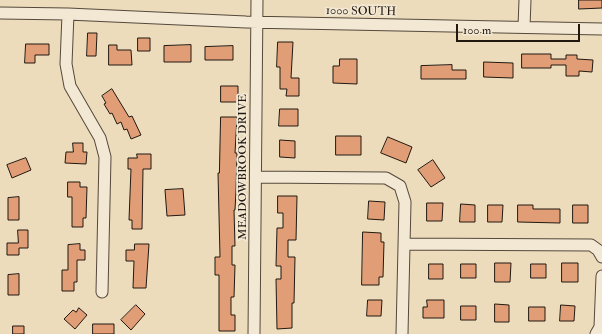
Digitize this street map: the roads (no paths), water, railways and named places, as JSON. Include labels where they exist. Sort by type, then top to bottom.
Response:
[{"type":"street","name":"MEADOWBROOK DRIVE","points":[[254,334],[257,177],[257,0]]},
{"type":"street","points":[[524,27],[525,0]]},
{"type":"street","name":"1000 SOUTH","points":[[0,13],[68,14],[257,22],[602,29]]},
{"type":"street","points":[[68,14],[66,64],[70,86],[100,138],[105,157],[102,292]]},
{"type":"street","points":[[257,177],[386,178],[400,186],[405,202],[402,334]]},
{"type":"street","points":[[404,244],[591,245],[598,250],[602,257]]},
{"type":"street","points":[[596,334],[600,327],[602,276]]}]
